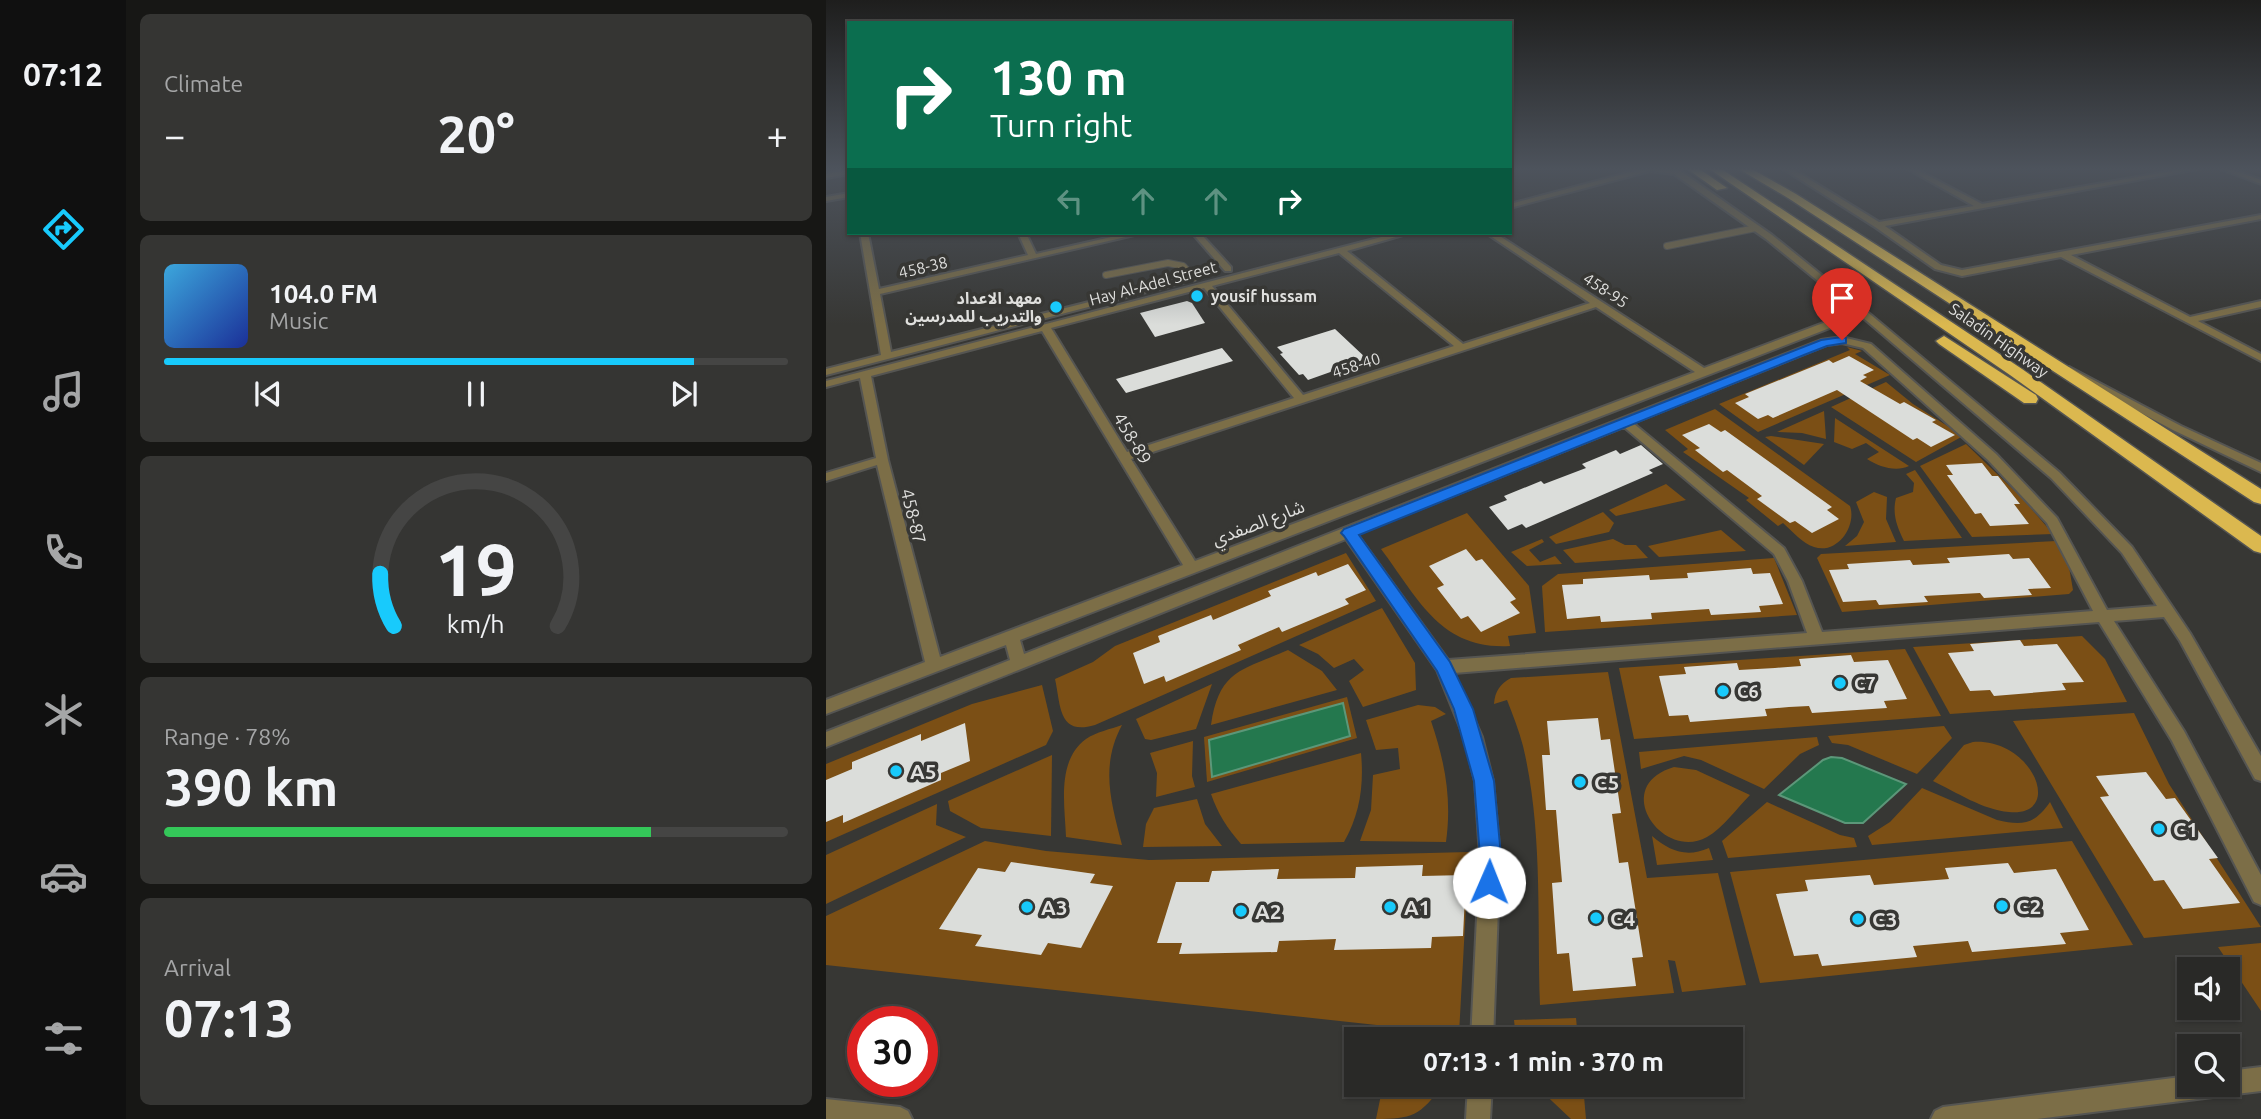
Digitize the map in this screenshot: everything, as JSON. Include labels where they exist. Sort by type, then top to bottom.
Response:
[{"type":"highway","points":[[1768,220],[1996,377],[2212,513]]},
{"type":"highway","name":"Saladin Highway","points":[[1791,220],[2016,372],[2261,546]]},
{"type":"highway","name":"Saladin Highway","points":[[1829,220],[2261,498]]},
{"type":"street","points":[[1749,220],[2055,475],[2127,550],[2168,611],[2261,773]]},
{"type":"street","points":[[1870,220],[1938,267],[1949,272],[1962,273],[2240,220]]},
{"type":"street","points":[[1878,225],[1904,220]]},
{"type":"street","points":[[864,235],[887,357]]},
{"type":"street","points":[[1023,235],[1033,257]]},
{"type":"street","name":"458-38","points":[[877,292],[1130,235]]},
{"type":"street","points":[[1198,235],[1228,269]]},
{"type":"street","name":"Hay Al-Adel Street","points":[[826,372],[1363,235]]},
{"type":"street","name":"Hay Al-Adel Street","points":[[826,384],[1398,235]]},
{"type":"street","name":"458-95","points":[[1493,235],[1704,373]]},
{"type":"street","points":[[1341,250],[1462,348]]},
{"type":"street","points":[[2064,255],[2261,358]]},
{"type":"street","points":[[1206,285],[1301,400]]},
{"type":"street","name":"458-40","points":[[1124,457],[1598,303]]},
{"type":"street","points":[[2190,320],[2261,304]]},
{"type":"street","name":"شارع الصفدي","points":[[826,707],[1862,312]]},
{"type":"street","name":"458-89","points":[[1045,327],[1192,568]]},
{"type":"street","points":[[826,740],[1825,342],[1842,340],[1867,346],[1992,457],[2052,522],[2103,616],[2178,736],[2261,895]]},
{"type":"street","points":[[2050,361],[2261,468]]},
{"type":"street","name":"458-87","points":[[865,374],[882,460],[934,666]]},
{"type":"street","points":[[1625,422],[1779,551],[1796,580],[1817,638]]},
{"type":"street","points":[[826,477],[882,460]]},
{"type":"street","points":[[1349,533],[1444,667],[1464,709],[1484,781],[1490,856],[1483,1027]]},
{"type":"street","points":[[1444,667],[2168,611]]},
{"type":"street","points":[[1050,622],[1059,648]]},
{"type":"street","points":[[1011,636],[1019,663]]},
{"type":"street","points":[[2240,1082],[2261,1079]]},
{"type":"street","points":[[1943,1119],[2177,1090]]},
{"type":"street","points":[[1478,1119],[1479,1097]]},
{"type":"street","points":[[826,1111],[900,1119]]},
{"type":"lane","points":[[1667,246],[1752,222]]},
{"type":"lane","points":[[1106,275],[1163,263],[1176,263],[1183,266],[1194,278]]},
{"type":"shaded area","points":[[1847,347],[1862,351],[1855,354],[1890,375],[1758,432],[1719,404],[1850,350]]},
{"type":"shaded area","points":[[1886,382],[1913,404],[1963,436],[1916,462],[1831,407]]},
{"type":"shaded area","points":[[1715,409],[1850,506],[1851,522],[1837,543],[1830,547],[1814,547],[1801,540],[1783,523],[1778,526],[1746,500],[1749,498],[1683,452],[1688,449],[1665,430]]},
{"type":"shaded area","points":[[1824,411],[1826,439],[1802,433],[1777,432]]},
{"type":"shaded area","points":[[1835,418],[1909,466],[1893,469],[1872,462],[1867,459],[1879,452],[1866,443],[1852,449],[1834,442]]},
{"type":"shaded area","points":[[1765,437],[1824,444],[1804,465]]},
{"type":"shaded area","points":[[1966,444],[2023,499],[2053,534],[1972,537],[1920,466]]},
{"type":"shaded area","points":[[1915,470],[1962,538],[1904,541],[1896,520],[1895,504],[1896,498],[1913,492],[1914,483],[1906,474]]},
{"type":"shaded area","points":[[1666,484],[1686,500],[1616,516],[1609,510]]},
{"type":"shaded area","points":[[1874,492],[1887,497],[1886,519],[1896,542],[1845,546],[1857,536],[1864,522],[1856,502]]},
{"type":"shaded area","points":[[1603,512],[1614,523],[1609,532],[1556,544],[1549,537]]},
{"type":"shaded area","points":[[1467,513],[1529,586],[1536,633],[1508,636],[1510,646],[1486,645],[1448,630],[1420,602],[1381,549]]},
{"type":"shaded area","points":[[1721,530],[1746,551],[1659,557],[1648,546]]},
{"type":"shaded area","points":[[1542,539],[1544,542],[1529,550],[1540,562],[1555,556],[1562,564],[1527,566],[1511,552]]},
{"type":"shaded area","points":[[1613,539],[1625,545],[1636,545],[1648,558],[1575,563],[1563,550]]},
{"type":"shaded area","points":[[2056,541],[2068,561],[2073,590],[2069,594],[1842,612],[1817,558],[1821,554]]},
{"type":"shaded area","points":[[1346,553],[1376,601],[1095,725],[1074,726],[1063,716],[1055,679],[1093,662],[1115,646]]},
{"type":"shaded area","points":[[1774,558],[1797,615],[1545,632],[1542,586],[1558,574]]},
{"type":"shaded area","points":[[1382,608],[1415,663],[1416,690],[1363,707],[1349,681],[1364,670],[1354,659],[1334,668],[1318,654],[1299,645]]},
{"type":"shaded area","points":[[2082,636],[2105,659],[2127,702],[1950,714],[1913,647]]},
{"type":"shaded area","points":[[1905,649],[1941,716],[1634,739],[1619,668]]},
{"type":"shaded area","points":[[1288,650],[1322,671],[1337,690],[1211,725],[1220,692],[1227,682],[1246,668]]},
{"type":"shaded area","points":[[1608,672],[1647,878],[1718,873],[1746,985],[1682,992],[1675,961],[1668,960],[1674,993],[1540,1005],[1534,810],[1521,740],[1507,700],[1494,704],[1495,699],[1499,688],[1511,678]]},
{"type":"shaded area","points":[[1212,684],[1196,729],[1151,740],[1145,739],[1136,719]]},
{"type":"shaded area","points":[[1042,685],[1053,731],[1046,745],[826,842],[826,764],[972,704]]},
{"type":"shaded area","points":[[1347,697],[1357,738],[1207,782],[1204,737]]},
{"type":"shaded area","points":[[1343,703],[1350,736],[1212,777],[1209,740]]},
{"type":"shaded area","points":[[1418,705],[1435,707],[1446,714],[1431,721],[1446,781],[1446,842],[1360,841],[1371,810],[1373,775],[1400,769],[1398,748],[1376,750],[1366,720]]},
{"type":"shaded area","points":[[2134,713],[2169,784],[2261,927],[2144,938],[2013,721]]},
{"type":"shaded area","points":[[1122,725],[1115,740],[1109,770],[1111,799],[1122,845],[1066,837],[1064,785],[1070,759],[1076,748],[1086,739]]},
{"type":"shaded area","points":[[1944,726],[1952,738],[1917,774],[1848,745],[1832,743],[1828,736]]},
{"type":"shaded area","points":[[1817,737],[1819,745],[1800,754],[1764,789],[1701,760],[1684,756],[1641,769],[1639,752]]},
{"type":"shaded area","points":[[1193,741],[1192,776],[1195,787],[1156,797],[1157,773],[1150,753]]},
{"type":"shaded area","points":[[1973,742],[1994,744],[2012,752],[2026,764],[2038,791],[2035,803],[2026,810],[1999,811],[1933,781],[1964,745]]},
{"type":"shaded area","points":[[1361,753],[1360,799],[1344,842],[1241,844],[1223,820],[1211,794]]},
{"type":"shaded area","points":[[1052,755],[1051,836],[981,828],[950,811],[948,801]]},
{"type":"shaded area","points":[[1831,757],[1842,758],[1906,784],[1863,823],[1845,823],[1779,795],[1823,760]]},
{"type":"shaded area","points":[[1674,767],[1696,770],[1750,795],[1707,837],[1690,842],[1674,839],[1660,831],[1644,804],[1646,789],[1655,776]]},
{"type":"shaded area","points":[[1922,788],[1997,820],[2014,823],[2033,819],[2050,802],[2063,828],[1872,845],[1868,836],[1890,822]]},
{"type":"shaded area","points":[[1197,799],[1205,824],[1222,846],[1143,847],[1146,824],[1154,808]]},
{"type":"shaded area","points":[[1767,802],[1840,835],[1854,838],[1857,847],[1728,858],[1722,841]]},
{"type":"shaded area","points":[[937,804],[936,825],[966,837],[826,904],[826,855]]},
{"type":"shaded area","points":[[1652,836],[1665,846],[1686,853],[1709,848],[1713,860],[1657,865]]},
{"type":"shaded area","points":[[985,841],[1046,851],[1149,860],[1469,852],[1459,1027],[1395,1027],[826,965],[826,916]]},
{"type":"shaded area","points":[[2072,841],[2133,945],[1760,983],[1730,872]]},
{"type":"shaded area","points":[[2261,943],[2261,1011],[2240,980],[2240,957],[2225,957],[2218,947]]},
{"type":"shaded area","points":[[1576,1018],[1577,1027],[1515,1027],[1514,1020]]},
{"type":"shaded area","points":[[1381,1097],[1433,1097],[1414,1114],[1376,1119]]},
{"type":"shaded area","points":[[1548,1097],[1584,1097],[1586,1119],[1571,1119]]},
{"type":"building","points":[[1187,301],[1192,303],[1205,323],[1155,337],[1140,313]]},
{"type":"building","points":[[1335,329],[1367,359],[1308,380],[1303,374],[1299,375],[1277,347]]},
{"type":"building","points":[[1222,348],[1233,361],[1126,393],[1116,379]]},
{"type":"building","points":[[1849,356],[1874,370],[1863,375],[1867,377],[1860,381],[1900,404],[1904,402],[1936,420],[1932,422],[1955,435],[1931,447],[1917,438],[1913,440],[1837,390],[1773,418],[1768,415],[1758,419],[1735,403],[1749,397],[1745,394],[1829,360],[1833,363]]},
{"type":"building","points":[[1709,424],[1721,432],[1725,430],[1832,507],[1827,510],[1839,519],[1812,533],[1795,521],[1790,523],[1757,499],[1762,496],[1727,470],[1723,472],[1695,450],[1700,448],[1682,435]]},
{"type":"building","points":[[1641,445],[1663,464],[1649,470],[1653,473],[1526,528],[1522,524],[1508,530],[1489,507],[1507,500],[1504,496],[1541,481],[1544,484],[1586,468],[1582,464],[1616,450],[1620,454]]},
{"type":"building","points":[[1982,463],[1992,476],[1998,476],[2020,504],[2014,504],[2029,524],[1990,526],[1981,513],[1975,514],[1947,475],[1953,475],[1946,465]]},
{"type":"building","points":[[1466,549],[1476,561],[1482,559],[1516,599],[1510,602],[1520,613],[1481,632],[1468,616],[1461,619],[1437,588],[1444,585],[1429,566]]},
{"type":"building","points":[[2009,554],[2013,559],[2029,558],[2051,588],[2028,589],[2032,595],[1984,598],[1980,593],[1924,596],[1928,602],[1879,605],[1876,600],[1843,602],[1829,570],[1849,569],[1847,564],[1910,560],[1913,565],[1950,563],[1947,558]]},
{"type":"building","points":[[1348,564],[1366,590],[1345,599],[1349,604],[1282,632],[1279,627],[1238,645],[1241,650],[1166,682],[1164,676],[1144,684],[1133,653],[1160,642],[1158,636],[1211,615],[1213,620],[1271,596],[1268,591],[1316,572],[1318,576]]},
{"type":"building","points":[[1751,568],[1753,574],[1770,573],[1783,604],[1759,606],[1761,612],[1711,615],[1709,609],[1651,613],[1652,619],[1601,622],[1600,616],[1567,619],[1562,585],[1583,584],[1583,579],[1649,575],[1650,580],[1688,578],[1687,573]]},
{"type":"building","points":[[2020,640],[2024,646],[2057,644],[2084,682],[2062,683],[2066,690],[1994,696],[1990,690],[1970,691],[1948,653],[1974,651],[1970,644]]},
{"type":"building","points":[[1851,655],[1854,662],[1888,660],[1907,699],[1884,701],[1887,708],[1812,713],[1809,706],[1789,707],[1765,709],[1767,716],[1690,722],[1688,715],[1669,716],[1659,676],[1686,674],[1684,667],[1737,663],[1739,670],[1775,668],[1801,666],[1799,659]]},
{"type":"building","points":[[1598,718],[1601,740],[1610,739],[1621,813],[1612,814],[1619,863],[1628,862],[1643,957],[1632,958],[1636,986],[1573,991],[1569,953],[1557,954],[1552,883],[1562,882],[1556,810],[1546,810],[1542,755],[1550,755],[1547,721]]},
{"type":"building","name":"A5","points":[[965,723],[970,761],[941,773],[941,780],[843,823],[843,815],[826,822],[826,780],[852,769],[852,762],[921,734],[921,741]]},
{"type":"building","name":"C1","points":[[2146,772],[2166,799],[2175,798],[2218,858],[2209,859],[2240,903],[2183,909],[2164,880],[2154,881],[2100,797],[2109,796],[2096,776]]},
{"type":"building","name":"A3","points":[[1011,862],[1095,874],[1090,883],[1113,886],[1081,948],[1048,943],[1041,955],[975,946],[982,935],[939,929],[978,868],[1005,872]]},
{"type":"building","points":[[2008,863],[2014,873],[2056,869],[2089,930],[2060,933],[2066,944],[1972,952],[1968,941],[1913,946],[1917,957],[1822,966],[1818,954],[1794,956],[1776,894],[1808,891],[1805,880],[1870,875],[1874,885],[1949,879],[1945,868]]},
{"type":"building","points":[[1423,865],[1422,876],[1466,875],[1463,936],[1432,937],[1431,948],[1334,950],[1336,939],[1279,941],[1277,952],[1179,954],[1182,943],[1157,943],[1176,882],[1209,882],[1212,871],[1279,869],[1277,879],[1355,878],[1356,867]]},
{"type":"place","name":"yousif hussam","points":[[1197,296]]},
{"type":"place","name":"معهد الاعداد والتدريب للمدرسين","points":[[1056,307]]},
{"type":"place","name":"C7","points":[[1840,683]]},
{"type":"place","name":"C6","points":[[1723,691]]},
{"type":"place","name":"A5","points":[[896,771]]},
{"type":"place","name":"C5","points":[[1580,782]]},
{"type":"place","name":"C1","points":[[2159,829]]},
{"type":"place","name":"C2","points":[[2002,906]]},
{"type":"place","name":"A3","points":[[1027,907]]},
{"type":"place","name":"A1","points":[[1390,907]]},
{"type":"place","name":"A2","points":[[1241,911]]},
{"type":"place","name":"C4","points":[[1596,918]]},
{"type":"place","name":"C3","points":[[1858,919]]},
{"type":"route","points":[[1489,882],[1490,856],[1484,781],[1474,737],[1464,709],[1444,667],[1349,533],[1825,342],[1842,340]]}]
